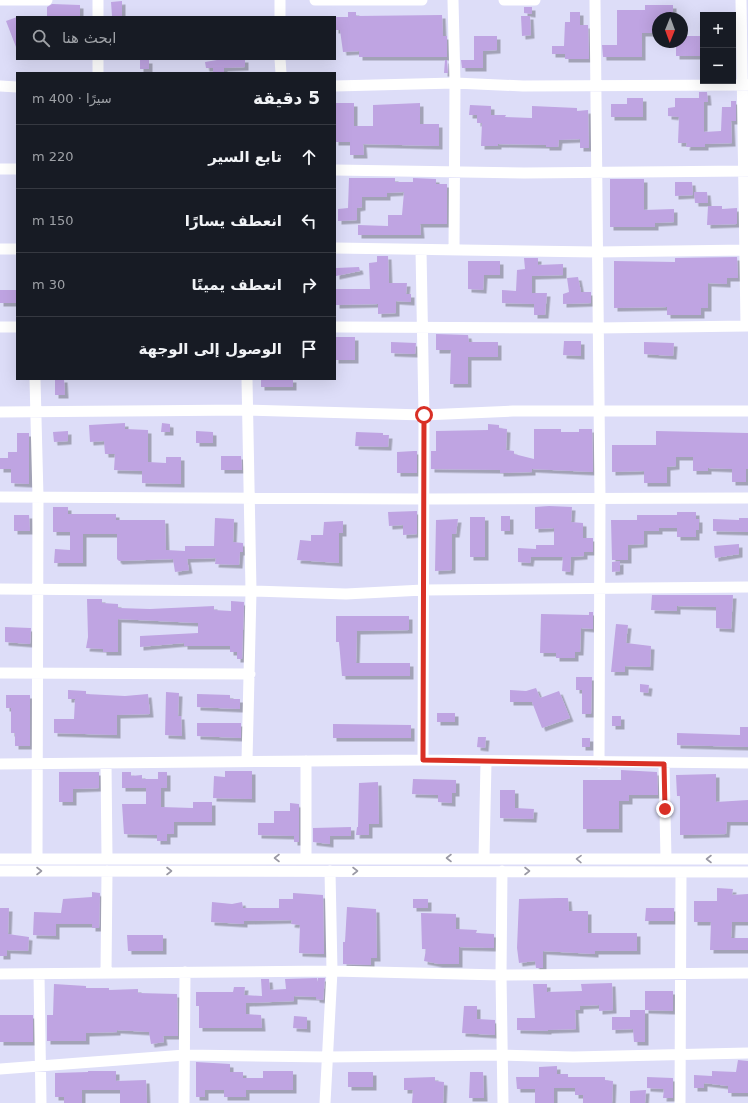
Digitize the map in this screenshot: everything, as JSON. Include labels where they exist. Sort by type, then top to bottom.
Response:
[{"type":"street","points":[[0,0],[47,0]]},
{"type":"street","points":[[98,0],[98,16]]},
{"type":"street","points":[[280,0],[280,16]]},
{"type":"street","points":[[315,0],[422,0]]},
{"type":"street","points":[[453,0],[455,84],[454,250]]},
{"type":"street","points":[[504,0],[535,0]]},
{"type":"street","points":[[595,0],[600,498],[599,763]]},
{"type":"street","points":[[336,327],[598,328],[747,326],[745,85],[741,0]]},
{"type":"street","points":[[98,60],[98,72]]},
{"type":"street","points":[[280,60],[280,72]]},
{"type":"street","points":[[336,86],[455,84],[523,86],[745,85]]},
{"type":"street","points":[[0,86],[16,87]]},
{"type":"street","points":[[0,169],[16,169]]},
{"type":"street","points":[[336,170],[454,173],[746,171]]},
{"type":"street","points":[[336,248],[597,252],[747,250]]},
{"type":"street","points":[[0,249],[16,249]]},
{"type":"street","points":[[421,250],[424,415],[423,760]]},
{"type":"street","points":[[0,327],[16,327]]},
{"type":"street","points":[[35,380],[38,497],[36,859]]},
{"type":"street","points":[[247,380],[251,590],[247,761]]},
{"type":"street","points":[[0,412],[248,410],[424,415],[513,411],[748,411]]},
{"type":"street","points":[[0,497],[424,499],[748,498]]},
{"type":"street","points":[[0,589],[251,590],[346,594],[423,590],[748,588]]},
{"type":"street","points":[[0,672],[250,674]]},
{"type":"street","points":[[0,764],[423,760],[486,762],[748,764]]},
{"type":"street","points":[[306,761],[306,858]]},
{"type":"street","points":[[484,858],[486,762]]},
{"type":"street","points":[[106,763],[107,858]]},
{"type":"street","points":[[664,764],[666,859]]},
{"type":"street","points":[[0,859],[748,859]]},
{"type":"street","points":[[0,871],[748,872]]},
{"type":"street","points":[[106,973],[107,871]]},
{"type":"street","points":[[502,871],[501,975],[504,1055],[503,1103]]},
{"type":"street","points":[[325,1103],[332,971],[330,872]]},
{"type":"street","points":[[680,1103],[681,872]]},
{"type":"street","points":[[0,974],[332,971],[501,975],[748,973]]},
{"type":"street","points":[[184,1103],[185,972]]},
{"type":"street","points":[[39,974],[41,1103]]},
{"type":"street","points":[[0,1069],[185,1055],[328,1057],[504,1055],[573,1057],[748,1053]]},
{"type":"building","points":[[122,1],[122,16],[112,16],[111,2]]},
{"type":"building","points":[[52,4],[80,5],[80,16],[47,16],[47,7]]},
{"type":"building","points":[[645,5],[673,5],[673,12],[652,12],[652,33],[642,33],[642,57],[603,57],[602,45],[617,45],[617,10],[645,10]]},
{"type":"building","points":[[524,7],[532,7],[532,14],[524,13]]},
{"type":"building","points":[[348,12],[356,12],[356,16],[442,15],[443,36],[447,36],[447,57],[359,57],[359,51],[343,52],[340,30],[336,30],[336,17],[348,17]]},
{"type":"building","points":[[570,12],[580,12],[580,25],[588,25],[589,59],[565,59],[565,54],[552,54],[552,46],[564,46],[565,22],[570,22]]},
{"type":"building","points":[[521,16],[530,16],[531,35],[522,36]]},
{"type":"building","points":[[16,17],[16,47],[6,21]]},
{"type":"building","points":[[474,36],[497,36],[497,50],[483,51],[483,68],[462,68],[461,60],[474,60]]},
{"type":"building","points":[[688,36],[700,36],[700,56],[676,56],[676,48],[688,48]]},
{"type":"building","points":[[140,60],[149,60],[149,69],[140,69]]},
{"type":"building","points":[[217,60],[245,60],[245,67],[224,68],[224,72],[213,72],[213,68],[206,68],[205,62]]},
{"type":"building","points":[[445,60],[447,60],[448,73],[444,73]]},
{"type":"building","points":[[699,92],[707,92],[708,102],[704,102],[704,132],[721,131],[722,107],[731,107],[731,101],[736,101],[736,121],[731,121],[732,143],[705,144],[705,147],[686,147],[687,143],[678,143],[679,117],[668,116],[668,108],[675,107],[675,98],[699,98]]},
{"type":"building","points":[[627,98],[643,98],[643,117],[611,117],[611,104],[627,104]]},
{"type":"building","points":[[336,103],[354,103],[354,126],[373,126],[373,105],[420,103],[420,124],[439,124],[439,146],[363,144],[364,155],[350,155],[350,142],[336,142]]},
{"type":"building","points":[[470,105],[491,106],[491,115],[506,115],[505,117],[532,118],[532,106],[577,108],[577,111],[588,110],[589,148],[580,148],[580,139],[559,140],[558,147],[546,147],[546,145],[498,144],[498,146],[481,146],[482,123],[477,123],[477,115],[469,115]]},
{"type":"building","points":[[349,178],[395,178],[395,182],[413,182],[413,178],[436,179],[436,184],[447,184],[447,224],[420,224],[421,235],[358,235],[358,225],[388,226],[388,215],[402,215],[404,192],[387,193],[387,197],[362,197],[362,207],[357,208],[357,220],[338,221],[338,209],[348,208]]},
{"type":"building","points":[[610,179],[644,179],[644,210],[674,209],[674,222],[655,223],[655,227],[610,227]]},
{"type":"building","points":[[675,182],[692,182],[693,195],[675,196]]},
{"type":"building","points":[[694,192],[707,192],[708,203],[695,203]]},
{"type":"building","points":[[708,206],[722,206],[722,209],[737,208],[737,224],[707,225]]},
{"type":"building","points":[[377,256],[388,256],[389,283],[407,283],[406,294],[411,294],[411,302],[396,301],[396,313],[378,314],[378,304],[336,305],[336,289],[370,289],[369,263],[377,262]]},
{"type":"building","points":[[737,257],[738,278],[727,278],[727,284],[708,283],[708,308],[701,308],[701,315],[667,315],[667,307],[614,308],[614,261],[675,262],[675,258]]},
{"type":"building","points":[[524,258],[538,258],[538,265],[563,264],[563,275],[532,276],[532,293],[547,293],[545,315],[534,315],[534,304],[502,303],[502,290],[516,291],[517,270],[525,269]]},
{"type":"building","points":[[468,261],[500,261],[500,275],[484,275],[483,290],[468,289]]},
{"type":"building","points":[[359,267],[360,271],[336,276],[336,268]]},
{"type":"building","points":[[578,277],[581,292],[591,292],[591,303],[563,304],[563,294],[569,292],[567,278]]},
{"type":"building","points":[[0,290],[16,290],[16,303],[0,303]]},
{"type":"building","points":[[436,334],[468,335],[469,342],[498,342],[498,357],[468,357],[468,384],[450,384],[451,350],[436,350]]},
{"type":"building","points":[[336,337],[355,337],[355,360],[336,360]]},
{"type":"building","points":[[564,341],[581,341],[581,356],[563,355]]},
{"type":"building","points":[[391,342],[416,343],[415,354],[391,353]]},
{"type":"building","points":[[644,342],[674,343],[673,356],[644,354]]},
{"type":"building","points":[[55,380],[64,380],[65,395],[55,395]]},
{"type":"building","points":[[261,380],[293,380],[293,387],[261,387]]},
{"type":"building","points":[[125,423],[125,429],[148,430],[148,462],[166,463],[166,457],[181,457],[181,484],[142,483],[142,471],[114,470],[115,454],[105,454],[104,441],[90,442],[89,425]]},
{"type":"building","points":[[162,423],[170,424],[170,432],[161,432]]},
{"type":"building","points":[[488,424],[499,425],[499,428],[507,429],[506,450],[514,451],[514,454],[534,459],[534,429],[561,429],[561,432],[579,432],[579,429],[592,429],[593,472],[532,469],[532,472],[500,473],[500,470],[431,469],[431,451],[436,451],[436,431],[488,430]]},
{"type":"building","points":[[68,431],[68,441],[54,442],[53,432]]},
{"type":"building","points":[[196,431],[213,432],[213,443],[196,443]]},
{"type":"building","points":[[656,431],[748,433],[748,469],[746,469],[746,482],[732,482],[732,469],[708,468],[708,471],[693,471],[693,457],[676,457],[676,466],[667,467],[667,483],[644,483],[644,471],[612,472],[612,445],[656,445]]},
{"type":"building","points":[[356,432],[383,433],[383,435],[389,435],[388,447],[355,446]]},
{"type":"building","points":[[17,433],[29,433],[29,484],[11,483],[11,469],[0,469],[0,458],[8,458],[8,452],[17,452]]},
{"type":"building","points":[[417,451],[417,473],[397,473],[397,452]]},
{"type":"building","points":[[221,456],[241,456],[242,470],[221,470]]},
{"type":"building","points":[[53,507],[68,507],[68,514],[116,514],[116,520],[165,520],[166,550],[185,551],[185,546],[214,546],[215,518],[234,519],[233,542],[243,543],[243,552],[240,552],[239,565],[215,564],[216,558],[187,559],[189,570],[175,572],[173,559],[119,561],[117,559],[117,534],[83,534],[83,563],[54,563],[55,549],[70,550],[70,532],[53,532]]},
{"type":"building","points":[[535,507],[572,507],[571,522],[583,523],[583,538],[593,538],[593,552],[584,552],[584,556],[571,557],[570,572],[562,571],[563,557],[531,557],[530,563],[518,562],[518,548],[536,549],[536,545],[554,545],[554,528],[535,529]]},
{"type":"building","points":[[417,511],[417,534],[403,535],[403,525],[389,526],[388,512]]},
{"type":"building","points":[[677,512],[696,512],[696,519],[699,519],[699,530],[696,530],[696,537],[677,537],[677,528],[659,528],[659,531],[644,531],[644,544],[628,545],[628,560],[612,560],[611,520],[637,520],[637,515],[677,515]]},
{"type":"building","points":[[14,515],[29,515],[30,531],[14,531]]},
{"type":"building","points":[[501,516],[510,516],[510,531],[501,531]]},
{"type":"building","points":[[470,517],[485,517],[485,557],[470,557]]},
{"type":"building","points":[[739,518],[748,518],[748,532],[713,531],[713,519],[739,520]]},
{"type":"building","points":[[458,519],[456,534],[452,534],[452,570],[435,571],[436,520]]},
{"type":"building","points":[[343,521],[343,533],[339,533],[339,563],[297,560],[300,540],[311,541],[311,535],[323,535],[324,522]]},
{"type":"building","points":[[739,544],[739,554],[715,558],[714,546]]},
{"type":"building","points":[[620,561],[620,571],[612,572],[612,562]]},
{"type":"building","points":[[652,595],[733,595],[731,629],[716,628],[716,607],[677,606],[677,611],[651,610]]},
{"type":"building","points":[[87,599],[102,599],[102,603],[118,604],[118,608],[150,609],[214,606],[214,610],[231,611],[231,601],[244,602],[242,659],[237,659],[237,652],[230,652],[230,646],[184,646],[184,643],[140,647],[140,636],[198,633],[198,623],[118,619],[118,652],[103,652],[103,649],[86,648],[88,637]]},
{"type":"building","points":[[589,612],[593,612],[593,629],[581,628],[580,652],[575,652],[575,658],[556,658],[556,653],[540,653],[541,614],[589,615]]},
{"type":"building","points":[[336,616],[409,616],[409,630],[357,631],[356,663],[410,663],[410,676],[342,676],[339,642],[336,642]]},
{"type":"building","points":[[616,624],[628,625],[626,643],[651,646],[650,667],[625,666],[625,672],[611,672]]},
{"type":"building","points":[[5,627],[31,628],[30,644],[5,642]]},
{"type":"building","points":[[576,677],[592,677],[591,714],[582,714],[582,690],[576,690]]},
{"type":"building","points":[[640,684],[649,685],[648,693],[640,692]]},
{"type":"building","points":[[536,688],[540,698],[559,691],[570,718],[542,728],[532,702],[510,702],[510,690],[526,691]]},
{"type":"building","points":[[68,690],[86,691],[86,694],[125,696],[148,694],[150,714],[117,715],[117,735],[54,733],[54,719],[74,719],[75,699],[68,699]]},
{"type":"building","points":[[166,692],[179,693],[178,716],[181,716],[182,736],[165,735]]},
{"type":"building","points":[[197,694],[230,695],[230,699],[240,699],[240,709],[197,707]]},
{"type":"building","points":[[6,695],[30,695],[30,746],[15,746],[15,733],[11,733],[11,708],[6,708]]},
{"type":"building","points":[[437,713],[455,713],[455,722],[437,722]]},
{"type":"building","points":[[612,716],[621,716],[621,726],[612,726]]},
{"type":"building","points":[[197,723],[241,723],[241,738],[197,736]]},
{"type":"building","points":[[333,724],[411,725],[411,738],[333,738]]},
{"type":"building","points":[[740,727],[748,727],[748,747],[677,745],[677,733],[740,735]]},
{"type":"building","points":[[478,737],[486,737],[485,748],[477,747]]},
{"type":"building","points":[[582,738],[590,738],[590,747],[582,747]]},
{"type":"building","points":[[621,770],[657,772],[658,795],[629,795],[629,801],[619,801],[619,829],[583,829],[583,780],[621,780]]},
{"type":"building","points":[[225,771],[252,771],[252,799],[213,798],[214,776],[225,777]]},
{"type":"building","points":[[59,772],[99,772],[99,788],[73,789],[73,802],[59,802]]},
{"type":"building","points":[[122,772],[131,772],[131,776],[142,775],[142,779],[158,779],[158,772],[167,772],[167,788],[161,788],[161,807],[193,808],[193,802],[212,802],[212,822],[174,822],[174,834],[167,834],[167,841],[157,841],[157,835],[124,834],[122,804],[146,804],[146,788],[122,788]]},
{"type":"building","points":[[716,774],[716,802],[748,800],[748,822],[727,822],[726,834],[680,835],[680,796],[677,796],[676,775]]},
{"type":"building","points":[[413,779],[456,780],[456,793],[452,793],[452,803],[438,802],[438,795],[412,794]]},
{"type":"building","points":[[378,782],[379,824],[369,824],[369,835],[356,835],[358,827],[359,783]]},
{"type":"building","points":[[500,790],[515,790],[515,808],[534,809],[533,819],[500,818]]},
{"type":"building","points":[[290,803],[299,804],[299,842],[294,842],[294,836],[258,835],[258,823],[274,823],[274,811],[290,811]]},
{"type":"building","points":[[351,827],[351,836],[330,836],[330,844],[313,842],[313,828]]},
{"type":"building","points":[[717,888],[733,889],[732,895],[748,894],[748,922],[732,922],[731,938],[748,938],[748,950],[710,950],[711,922],[694,922],[694,901],[717,901]]},
{"type":"building","points":[[92,892],[100,893],[99,928],[92,928],[92,924],[56,924],[56,936],[33,935],[34,912],[61,913],[63,899],[92,897]]},
{"type":"building","points":[[293,893],[323,895],[324,954],[299,953],[300,925],[291,924],[292,920],[244,921],[244,924],[211,922],[212,902],[232,904],[242,902],[243,908],[279,908],[279,899],[293,899]]},
{"type":"building","points":[[568,898],[569,911],[588,911],[588,933],[637,933],[637,951],[595,951],[595,954],[543,951],[543,968],[536,968],[535,961],[519,963],[517,948],[519,899]]},
{"type":"building","points":[[413,899],[428,899],[428,908],[413,908]]},
{"type":"building","points":[[347,907],[376,909],[377,958],[371,958],[371,965],[343,964],[343,942],[345,942]]},
{"type":"building","points":[[0,908],[9,908],[8,934],[29,937],[28,951],[7,950],[7,956],[0,956]]},
{"type":"building","points":[[646,908],[674,908],[674,921],[645,921]]},
{"type":"building","points":[[421,913],[456,914],[456,929],[477,930],[476,933],[494,934],[494,948],[459,947],[459,964],[439,964],[424,961],[426,949],[422,949]]},
{"type":"building","points":[[127,935],[163,935],[163,951],[128,951]]},
{"type":"building","points":[[317,978],[317,982],[318,978],[325,978],[323,1000],[316,999],[316,997],[294,996],[294,1001],[246,1003],[246,1014],[261,1015],[262,1028],[199,1028],[199,1006],[196,1006],[196,992],[233,992],[234,987],[245,987],[244,995],[262,996],[261,979],[269,979],[270,990],[286,989],[285,979]]},
{"type":"building","points":[[612,983],[613,1010],[599,1011],[599,1005],[580,1006],[580,1010],[575,1010],[576,1029],[548,1031],[517,1030],[517,1018],[535,1018],[533,984],[547,984],[547,992],[582,991],[581,984]]},
{"type":"building","points":[[54,984],[86,986],[86,988],[109,988],[109,990],[138,989],[138,993],[177,994],[178,1036],[163,1036],[164,1042],[151,1044],[149,1032],[117,1030],[117,1032],[86,1033],[86,1041],[47,1041],[47,1015],[53,1015]]},
{"type":"building","points":[[645,991],[673,991],[673,1011],[645,1010]]},
{"type":"building","points":[[464,1006],[477,1006],[477,1019],[495,1020],[495,1035],[462,1033]]},
{"type":"building","points":[[630,1010],[645,1010],[645,1042],[634,1042],[633,1029],[612,1030],[612,1017],[630,1017]]},
{"type":"building","points":[[0,1015],[33,1015],[33,1042],[0,1042]]},
{"type":"building","points":[[294,1016],[307,1017],[307,1029],[293,1028]]},
{"type":"building","points":[[738,1060],[748,1061],[748,1093],[728,1093],[728,1086],[704,1083],[704,1088],[694,1088],[694,1075],[712,1076],[712,1071],[736,1072]]},
{"type":"building","points":[[196,1062],[230,1064],[230,1072],[243,1072],[243,1078],[263,1078],[263,1071],[293,1071],[293,1090],[246,1090],[246,1097],[224,1097],[224,1090],[205,1090],[205,1097],[196,1097]]},
{"type":"building","points":[[557,1066],[557,1074],[568,1074],[568,1077],[605,1077],[605,1080],[613,1081],[612,1103],[583,1103],[583,1095],[575,1095],[575,1088],[554,1088],[554,1103],[535,1103],[535,1089],[517,1089],[516,1077],[539,1077],[539,1067]]},
{"type":"building","points":[[116,1071],[116,1081],[146,1080],[147,1103],[120,1103],[120,1090],[82,1090],[82,1103],[64,1103],[64,1097],[55,1097],[55,1073]]},
{"type":"building","points":[[348,1072],[373,1072],[373,1087],[348,1087]]},
{"type":"building","points":[[470,1072],[483,1072],[484,1098],[469,1098]]},
{"type":"building","points":[[435,1077],[435,1081],[444,1082],[443,1103],[412,1103],[413,1090],[404,1090],[404,1078]]},
{"type":"building","points":[[647,1077],[673,1078],[673,1098],[663,1098],[664,1089],[647,1088]]},
{"type":"building","points":[[646,1090],[645,1103],[630,1103],[630,1091]]},
{"type":"route","points":[[424,415],[423,760],[664,764],[665,809]]}]
